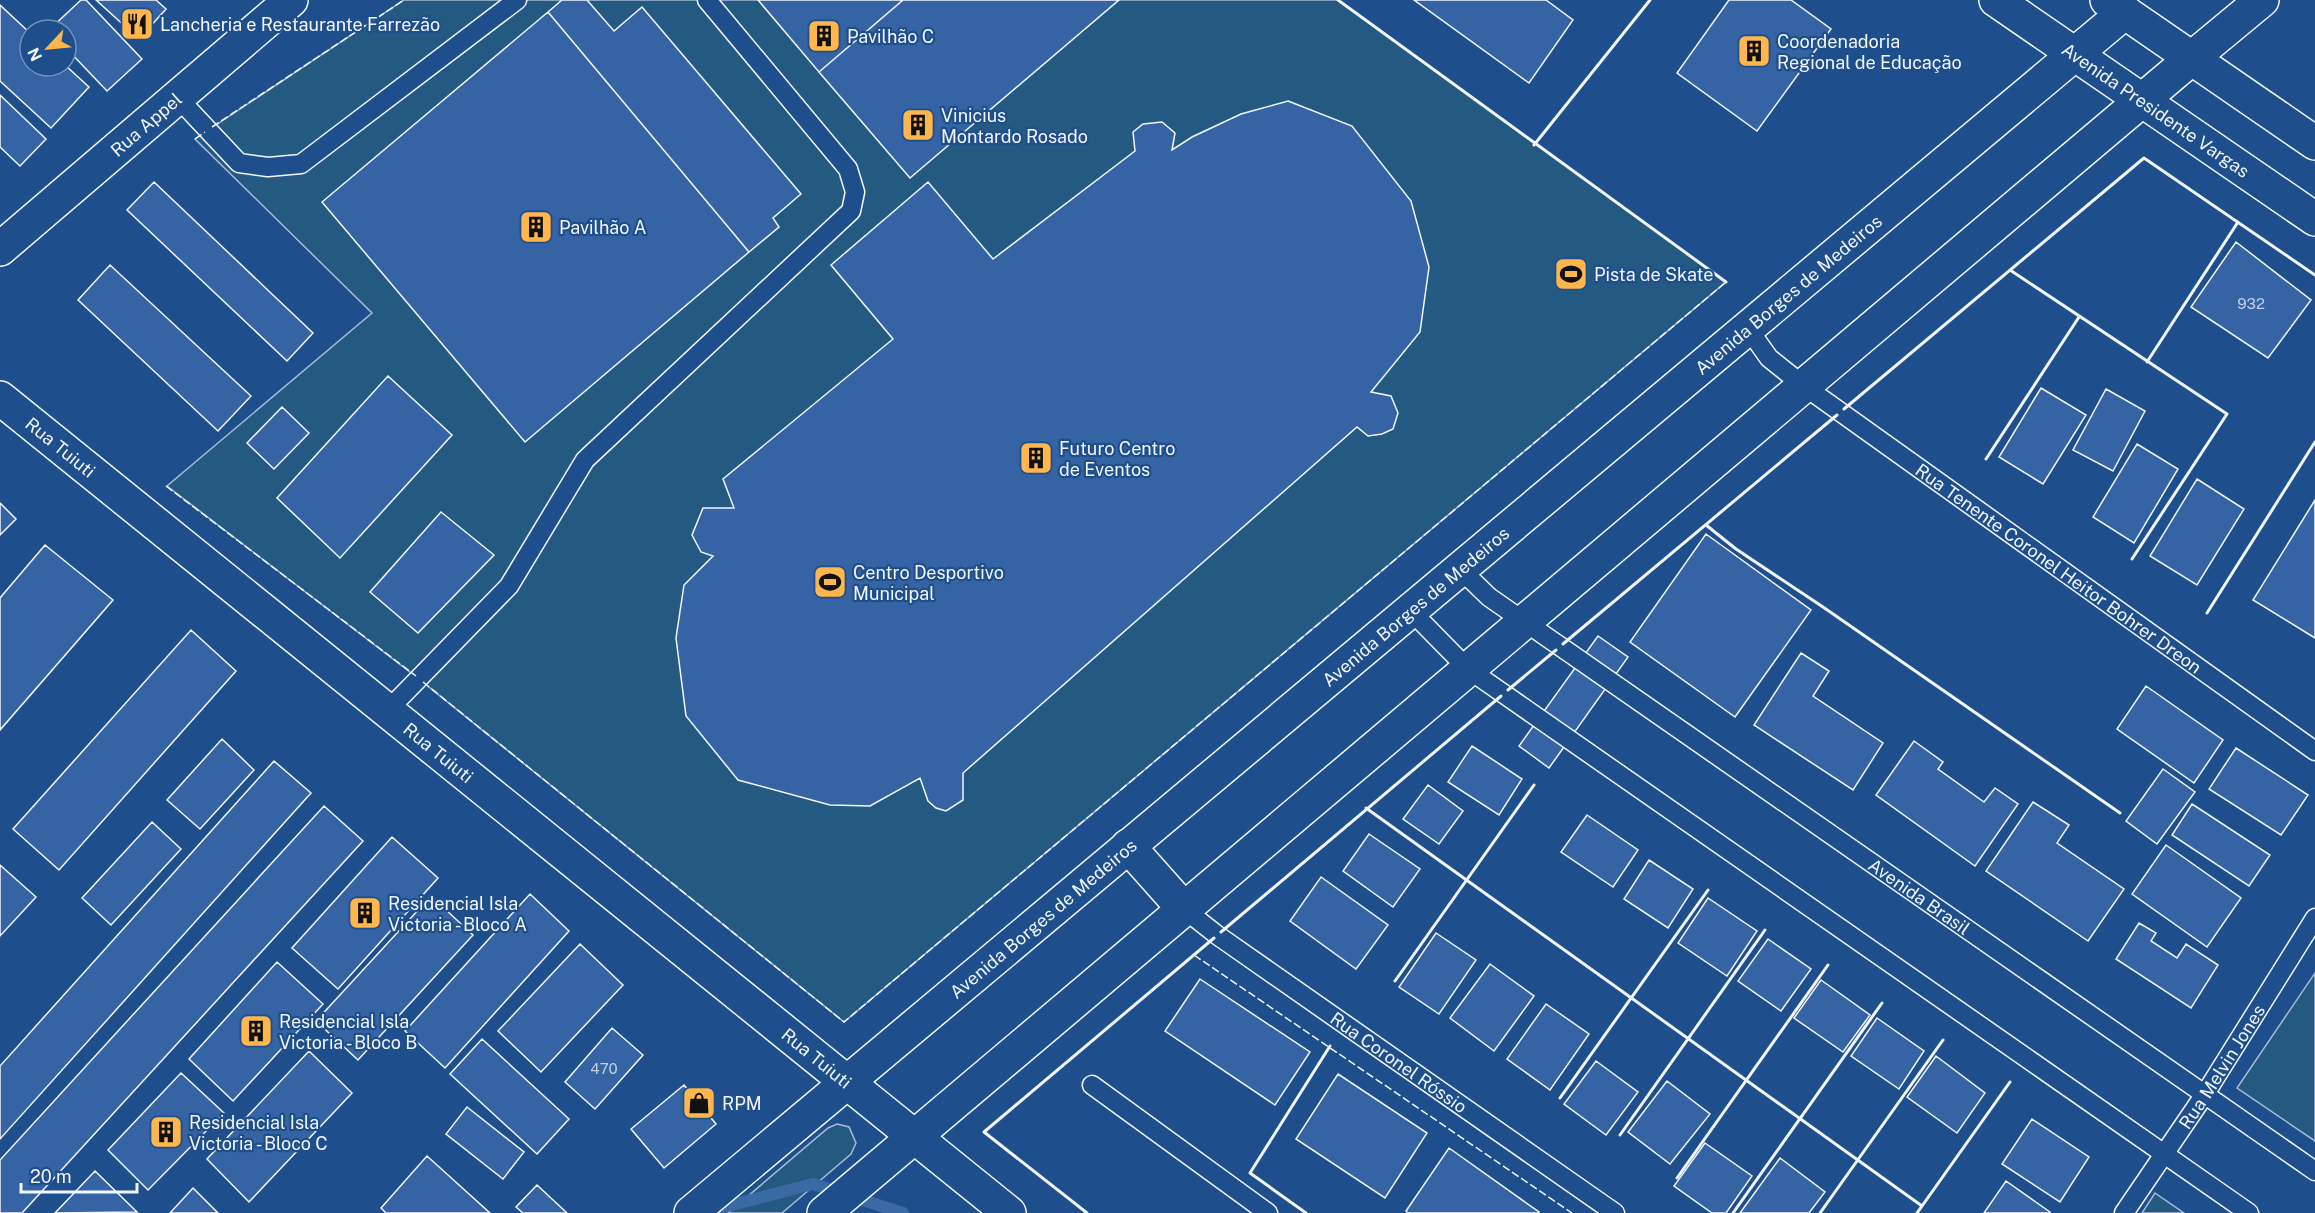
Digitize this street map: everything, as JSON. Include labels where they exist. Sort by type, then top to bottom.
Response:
[{"type":"main road","name":"Avenida Presidente Vargas","points":[[1996,0],[2315,219]]},
{"type":"main road","points":[[824,1213],[1523,621],[2262,0]]},
{"type":"main road","name":"Rua Appel","points":[[0,249],[177,97],[279,4]]},
{"type":"main road","name":"Avenida Borges de Medeiros","points":[[691,1213],[2073,54],[2123,4]]},
{"type":"main road","points":[[2123,4],[2192,58],[2315,143]]},
{"type":"main road","name":"Rua Tuiuti","points":[[0,398],[1010,1213]]},
{"type":"main road","points":[[1128,846],[1184,909]]},
{"type":"lane","points":[[177,97],[239,163],[268,167],[301,164],[517,0]]},
{"type":"lane","points":[[387,711],[509,586],[585,460],[851,211],[855,192],[848,169],[707,0]]},
{"type":"lane","name":"Rua Tenente Coronel Heitor Bohrer Dreon","points":[[1746,327],[1770,358],[1804,386],[2315,751]]},
{"type":"lane","name":"Avenida Brasil","points":[[1459,568],[1489,597],[1523,621],[2315,1171]]},
{"type":"lane","points":[[1410,610],[1468,669],[2249,1213]]},
{"type":"lane","name":"Rua Coronel Róssio","points":[[1184,909],[1217,935],[1615,1213]]},
{"type":"lane","name":"Rua Melvin Jones","points":[[2124,1213],[2205,1094],[2315,918]]},
{"type":"lane","points":[[1092,1085],[1268,1213]]},
{"type":"shaded area","name":"Centro Desportivo Municipal","points":[[404,0],[1338,0],[1726,282],[844,1022],[419,679],[167,486],[372,313],[195,139]]},
{"type":"shaded area","points":[[2315,973],[2315,1141],[2237,1088]]},
{"type":"shaded area","points":[[837,1124],[849,1127],[856,1143],[851,1154],[782,1213],[728,1213],[828,1128]]},
{"type":"shaded area","points":[[2155,1193],[2184,1213],[2142,1213]]},
{"type":"building","points":[[81,0],[86,0],[142,59],[107,91],[78,61],[78,18],[62,18]]},
{"type":"building","name":"Lancheria e Restaurante Farrezão","points":[[96,0],[156,0],[166,9],[139,39]]},
{"type":"building","points":[[562,0],[587,0],[614,31],[642,7],[801,194],[773,218],[779,227],[749,252],[548,12]]},
{"type":"building","name":"Pavilhão C","points":[[758,0],[903,0],[819,72]]},
{"type":"building","name":"Vinicius Montardo Rosado","points":[[903,0],[1119,0],[910,178],[819,72]]},
{"type":"building","points":[[1414,0],[1546,0],[1573,20],[1529,83]]},
{"type":"building","name":"Coordenadoria Regional de Educação","points":[[1729,0],[1791,0],[1831,29],[1757,131],[1677,73]]},
{"type":"building","points":[[0,5],[18,22],[18,78],[78,77],[89,87],[51,128],[0,81]]},
{"type":"building","name":"Pavilhão A","points":[[548,12],[749,252],[525,442],[322,202]]},
{"type":"building","points":[[0,95],[46,139],[20,166],[0,147]]},
{"type":"building","name":"Futuro Centro de Eventos","points":[[1288,101],[1352,126],[1411,201],[1429,267],[1420,332],[1371,392],[1391,396],[1398,413],[1393,429],[1382,434],[1368,436],[1357,427],[963,773],[963,800],[946,811],[936,808],[928,801],[920,778],[870,806],[830,805],[738,780],[686,716],[676,638],[684,585],[713,556],[701,552],[692,535],[703,508],[734,508],[723,479],[893,339],[831,265],[928,182],[993,259],[1135,151],[1133,132],[1143,124],[1162,122],[1175,133],[1172,150],[1192,137],[1241,114]]},
{"type":"building","points":[[154,182],[313,333],[287,361],[127,210]]},
{"type":"building","points":[[2236,242],[2311,300],[2268,358],[2191,307]]},
{"type":"building","points":[[110,265],[251,396],[218,431],[78,300]]},
{"type":"building","points":[[388,376],[452,435],[340,558],[277,498]]},
{"type":"building","points":[[2041,388],[2086,415],[2043,484],[1999,457]]},
{"type":"building","points":[[2106,389],[2145,411],[2113,471],[2073,450]]},
{"type":"building","points":[[282,407],[309,433],[274,469],[247,443]]},
{"type":"building","points":[[2137,444],[2178,469],[2134,543],[2093,517]]},
{"type":"building","points":[[2197,479],[2244,509],[2197,585],[2150,556]]},
{"type":"building","points":[[2315,500],[2315,638],[2253,600]]},
{"type":"building","points":[[0,503],[16,519],[0,535]]},
{"type":"building","points":[[441,512],[494,555],[418,633],[370,592]]},
{"type":"building","points":[[1706,534],[1811,610],[1735,717],[1630,642]]},
{"type":"building","points":[[45,545],[113,600],[0,730],[0,598]]},
{"type":"building","points":[[191,630],[236,671],[59,870],[13,829]]},
{"type":"building","points":[[1598,636],[1628,657],[1549,768],[1519,746]]},
{"type":"building","points":[[1801,653],[1829,671],[1813,696],[1883,743],[1853,790],[1754,725]]},
{"type":"building","points":[[2146,686],[2223,740],[2194,783],[2117,729]]},
{"type":"building","points":[[222,739],[254,770],[200,829],[167,800]]},
{"type":"building","points":[[1914,741],[1943,762],[1938,769],[1984,802],[1995,788],[2018,804],[1975,866],[1876,795]]},
{"type":"building","points":[[1472,746],[1522,779],[1499,815],[1448,782]]},
{"type":"building","points":[[2236,748],[2308,795],[2281,835],[2209,789]]},
{"type":"building","points":[[274,761],[311,793],[0,1139],[0,1066]]},
{"type":"building","points":[[2163,769],[2195,792],[2157,844],[2126,821]]},
{"type":"building","points":[[1428,785],[1463,811],[1439,844],[1403,819]]},
{"type":"building","points":[[2033,802],[2069,825],[2057,843],[2124,889],[2088,941],[1986,871]]},
{"type":"building","points":[[2192,804],[2270,855],[2249,886],[2172,835]]},
{"type":"building","points":[[324,806],[363,841],[22,1213],[0,1213],[0,1160]]},
{"type":"building","points":[[1587,815],[1638,850],[1613,887],[1561,852]]},
{"type":"building","points":[[152,822],[181,849],[111,925],[82,898]]},
{"type":"building","points":[[1369,834],[1420,869],[1393,907],[1343,871]]},
{"type":"building","name":"Residencial Isla Victoria - Bloco A","points":[[392,837],[438,878],[338,989],[292,948]]},
{"type":"building","points":[[2166,845],[2241,898],[2207,947],[2132,894]]},
{"type":"building","points":[[1649,860],[1693,889],[1668,928],[1624,899]]},
{"type":"building","points":[[0,865],[36,897],[0,936]]},
{"type":"building","points":[[1321,877],[1388,925],[1356,969],[1290,921]]},
{"type":"building","points":[[530,894],[569,931],[445,1068],[405,1031]]},
{"type":"building","points":[[431,896],[473,935],[358,1060],[316,1021]]},
{"type":"building","points":[[1708,898],[1757,931],[1727,976],[1678,943]]},
{"type":"building","points":[[2139,923],[2156,933],[2151,941],[2177,958],[2186,944],[2218,965],[2191,1008],[2116,959]]},
{"type":"building","points":[[1436,933],[1476,960],[1439,1014],[1399,987]]},
{"type":"building","points":[[1768,939],[1811,969],[1781,1011],[1738,981]]},
{"type":"building","points":[[580,944],[623,985],[541,1072],[498,1031]]},
{"type":"building","name":"Residencial Isla Victoria - Bloco B","points":[[277,962],[323,1004],[233,1101],[189,1059]]},
{"type":"building","points":[[1490,964],[1534,996],[1494,1051],[1450,1018]]},
{"type":"building","points":[[1200,979],[1310,1052],[1275,1105],[1165,1031]]},
{"type":"building","points":[[1821,980],[1870,1015],[1843,1052],[1794,1018]]},
{"type":"building","points":[[1546,1004],[1589,1034],[1550,1090],[1507,1059]]},
{"type":"building","points":[[1877,1018],[1924,1051],[1899,1089],[1851,1056]]},
{"type":"building","points":[[612,1028],[643,1055],[595,1109],[565,1082]]},
{"type":"building","points":[[482,1039],[569,1119],[537,1154],[450,1074]]},
{"type":"building","points":[[309,1051],[352,1093],[249,1202],[207,1159]]},
{"type":"building","points":[[1936,1056],[1985,1093],[1957,1133],[1907,1097]]},
{"type":"building","points":[[1596,1061],[1638,1092],[1606,1135],[1564,1104]]},
{"type":"building","name":"Residencial Isla Victoria - Bloco C","points":[[181,1073],[224,1113],[148,1190],[108,1150]]},
{"type":"building","points":[[1338,1074],[1427,1133],[1385,1198],[1296,1139]]},
{"type":"building","points":[[1667,1081],[1710,1114],[1670,1164],[1628,1132]]},
{"type":"building","points":[[684,1085],[716,1124],[664,1168],[631,1129]]},
{"type":"building","points":[[467,1107],[524,1152],[503,1179],[446,1134]]},
{"type":"building","points":[[2032,1119],[2089,1157],[2060,1202],[2002,1164]]},
{"type":"building","points":[[1705,1143],[1752,1176],[1726,1213],[1712,1213],[1674,1186]]},
{"type":"building","points":[[1449,1148],[1539,1213],[1408,1213],[1406,1211]]},
{"type":"building","points":[[427,1156],[490,1213],[386,1213],[381,1208]]},
{"type":"building","points":[[1780,1158],[1825,1192],[1809,1213],[1740,1213]]},
{"type":"building","points":[[95,1171],[137,1212],[55,1213]]},
{"type":"building","points":[[2006,1181],[2050,1212],[1984,1213]]},
{"type":"building","points":[[537,1185],[567,1213],[523,1213],[516,1207]]},
{"type":"building","points":[[193,1188],[218,1213],[170,1213]]},
{"type":"waterway","points":[[708,1211],[813,1184],[903,1213]]},
{"type":"fence","points":[[212,127],[404,0]]},
{"type":"fence","points":[[195,139],[205,132]]},
{"type":"fence","points":[[423,682],[844,1022],[1726,282]]},
{"type":"fence","points":[[166,486],[416,676]]},
{"type":"fence","points":[[1194,955],[1572,1213]]},
{"type":"wall","points":[[1338,0],[1726,282]]},
{"type":"wall","points":[[1534,145],[1650,0]]},
{"type":"wall","points":[[1844,409],[2144,158],[2315,275]]},
{"type":"wall","points":[[2147,362],[2238,222]]},
{"type":"wall","points":[[2010,270],[2227,414],[2132,559]]},
{"type":"wall","points":[[1986,459],[2079,317]]},
{"type":"wall","points":[[1563,644],[1837,415]]},
{"type":"wall","points":[[2207,613],[2315,442]]},
{"type":"wall","points":[[1706,525],[1736,549],[2120,813]]},
{"type":"wall","points":[[1508,690],[1556,650]]},
{"type":"wall","points":[[1221,932],[1501,696]]},
{"type":"wall","points":[[1395,981],[1534,785]]},
{"type":"wall","points":[[1366,808],[1922,1206]]},
{"type":"wall","points":[[1560,1098],[1708,890]]},
{"type":"wall","points":[[1620,1135],[1765,930]]},
{"type":"wall","points":[[1087,1213],[984,1132],[1214,938]]},
{"type":"wall","points":[[1677,1178],[1828,965]]},
{"type":"wall","points":[[1733,1213],[1882,1003]]},
{"type":"wall","points":[[1820,1213],[1943,1040]]},
{"type":"wall","points":[[1306,1213],[1250,1173],[1330,1046]]},
{"type":"wall","points":[[1917,1213],[2010,1082]]},
{"type":"place","name":"Lancheria e Restaurante Farrezão","points":[[137,24]]},
{"type":"place","name":"Pavilhão C","points":[[824,36]]},
{"type":"place","name":"Coordenadoria Regional de Educação","points":[[1754,51]]},
{"type":"place","name":"Vinicius Montardo Rosado","points":[[918,125]]},
{"type":"place","name":"Pavilhão A","points":[[536,227]]},
{"type":"place","name":"Pista de Skate","points":[[1571,274]]},
{"type":"place","name":"Futuro Centro de Eventos","points":[[1036,458]]},
{"type":"place","name":"Centro Desportivo Municipal","points":[[830,582]]},
{"type":"place","name":"Residencial Isla Victoria - Bloco A","points":[[365,913]]},
{"type":"place","name":"Residencial Isla Victoria - Bloco B","points":[[256,1031]]},
{"type":"place","name":"RPM","points":[[699,1103]]},
{"type":"place","name":"Residencial Isla Victoria - Bloco C","points":[[166,1132]]}]
